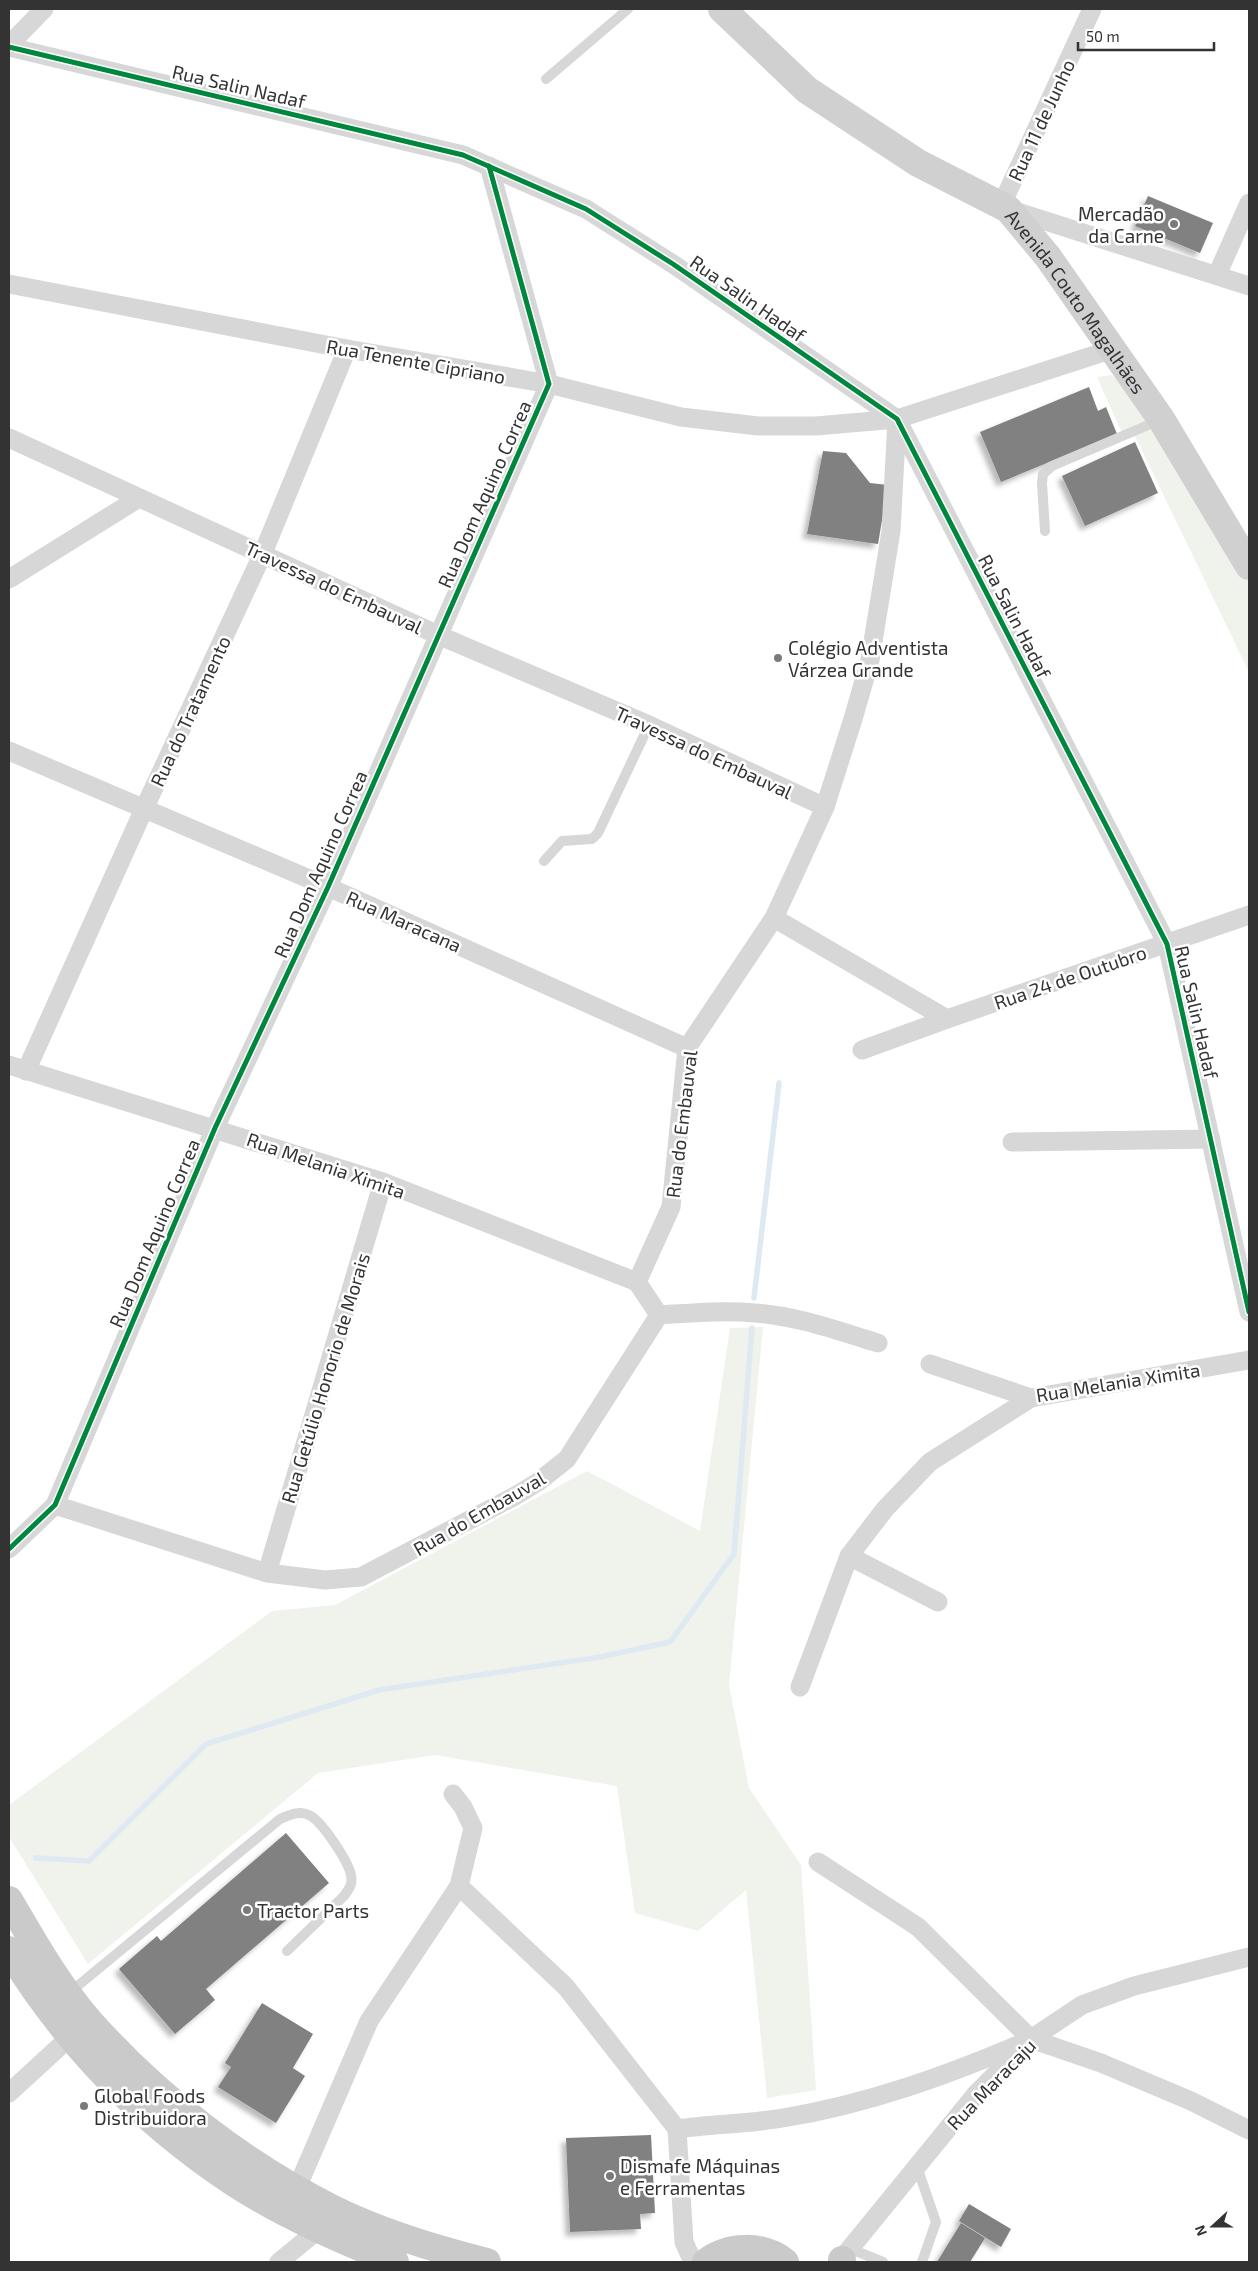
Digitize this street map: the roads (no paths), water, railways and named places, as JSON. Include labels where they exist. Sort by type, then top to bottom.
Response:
[{"type":"main road","name":"Avenida Couto Magalhães","points":[[722,9],[807,90],[918,163],[971,191],[1005,206],[1048,257],[1161,419],[1249,566]]},
{"type":"main road","points":[[9,1900],[50,1968],[89,2021],[158,2090],[254,2164],[332,2208],[434,2249],[487,2262]]},
{"type":"main road","points":[[9,1950],[29,1982],[70,2037],[117,2088],[165,2132],[233,2182],[318,2230],[395,2262]]},
{"type":"main road","points":[[706,2262],[714,2256],[736,2249],[758,2250],[785,2262]]},
{"type":"street","points":[[9,46],[44,9]]},
{"type":"street","name":"Rua 11 de Junho","points":[[1005,206],[1092,9]]},
{"type":"street","name":"Rua Salin Nadaf","points":[[9,46],[463,155]]},
{"type":"street","name":"Rua Salin Hadaf","points":[[463,155],[586,210],[673,264],[897,419],[1167,944],[1249,1312]]},
{"type":"street","name":"Rua Dom Aquino Correa","points":[[9,1549],[55,1505],[215,1128],[328,887],[549,384],[488,166]]},
{"type":"street","points":[[1216,274],[1249,203]]},
{"type":"street","points":[[1005,206],[1249,286]]},
{"type":"street","name":"Rua Tenente Cipriano","points":[[9,284],[348,349],[549,384],[681,417],[758,426],[816,426],[897,419],[1113,349]]},
{"type":"street","name":"Rua do Tratamento","points":[[17,1068],[144,809],[263,554],[348,349]]},
{"type":"street","name":"Rua do Embauval","points":[[637,1282],[670,1207],[687,1048],[774,918],[825,807],[870,660],[891,531],[897,419]]},
{"type":"street","name":"Travessa do Embauval","points":[[9,438],[438,635],[649,725],[825,807]]},
{"type":"street","points":[[9,579],[139,498]]},
{"type":"street","name":"Rua Maracana","points":[[9,751],[328,887],[687,1048]]},
{"type":"street","name":"Rua 24 de Outubro","points":[[862,1050],[947,1018],[1249,915]]},
{"type":"street","points":[[774,918],[947,1018]]},
{"type":"street","name":"Rua Melania Ximita","points":[[17,1068],[384,1182],[637,1282]]},
{"type":"street","points":[[1012,1142],[1211,1139]]},
{"type":"street","name":"Rua Getúlio Honorio de Morais","points":[[267,1573],[384,1182]]},
{"type":"street","points":[[637,1282],[659,1315],[720,1311],[756,1313],[796,1319],[878,1343]]},
{"type":"street","name":"Rua do Embauval","points":[[55,1505],[267,1573],[325,1580],[361,1577],[396,1561],[538,1482],[567,1459],[659,1315]]},
{"type":"street","name":"Rua Melania Ximita","points":[[930,1364],[1031,1398],[1249,1360]]},
{"type":"street","points":[[800,1687],[849,1556],[885,1510],[930,1462],[1031,1398]]},
{"type":"street","points":[[849,1556],[938,1602]]},
{"type":"street","points":[[297,2188],[369,2021],[459,1886],[473,1828],[462,1807],[452,1794]]},
{"type":"street","points":[[818,1862],[918,1927],[1031,2039],[1101,2063],[1191,2101],[1249,2130]]},
{"type":"street","points":[[459,1886],[566,1987],[677,2129],[684,2242],[693,2262]]},
{"type":"street","name":"Rua Maracaju","points":[[844,2258],[976,2094],[1031,2039],[1082,2005],[1134,1986],[1249,1957]]},
{"type":"street","points":[[9,2093],[70,2037]]},
{"type":"street","points":[[677,2129],[783,2118],[856,2102],[943,2076],[1031,2039]]},
{"type":"street","points":[[279,2262],[318,2230]]},
{"type":"lane","points":[[546,79],[628,9]]},
{"type":"lane","points":[[1045,531],[1043,474],[1052,466],[1161,419]]},
{"type":"lane","points":[[544,861],[562,841],[584,841],[592,839],[598,833],[649,725]]},
{"type":"lane","points":[[69,1994],[280,1819],[295,1813],[308,1814],[318,1821],[346,1861],[351,1875],[351,1886],[344,1896],[287,1951]]},
{"type":"lane","points":[[917,2167],[936,2222],[922,2262]]},
{"type":"lane","points":[[844,2258],[883,2262]]},
{"type":"waterway","points":[[754,1298],[779,1083]]},
{"type":"waterway","points":[[36,1858],[89,1861],[206,1744],[379,1690],[600,1657],[670,1642],[734,1554],[752,1328]]},
{"type":"place","name":"Mercadão da Carne","points":[[1174,224]]},
{"type":"place","name":"Colégio Adventista Várzea Grande","points":[[778,658]]},
{"type":"place","name":"Tractor Parts","points":[[247,1910]]},
{"type":"place","name":"Global Foods Distribuidora","points":[[84,2106]]},
{"type":"place","name":"Dismafe Máquinas e Ferramentas","points":[[610,2176]]}]
